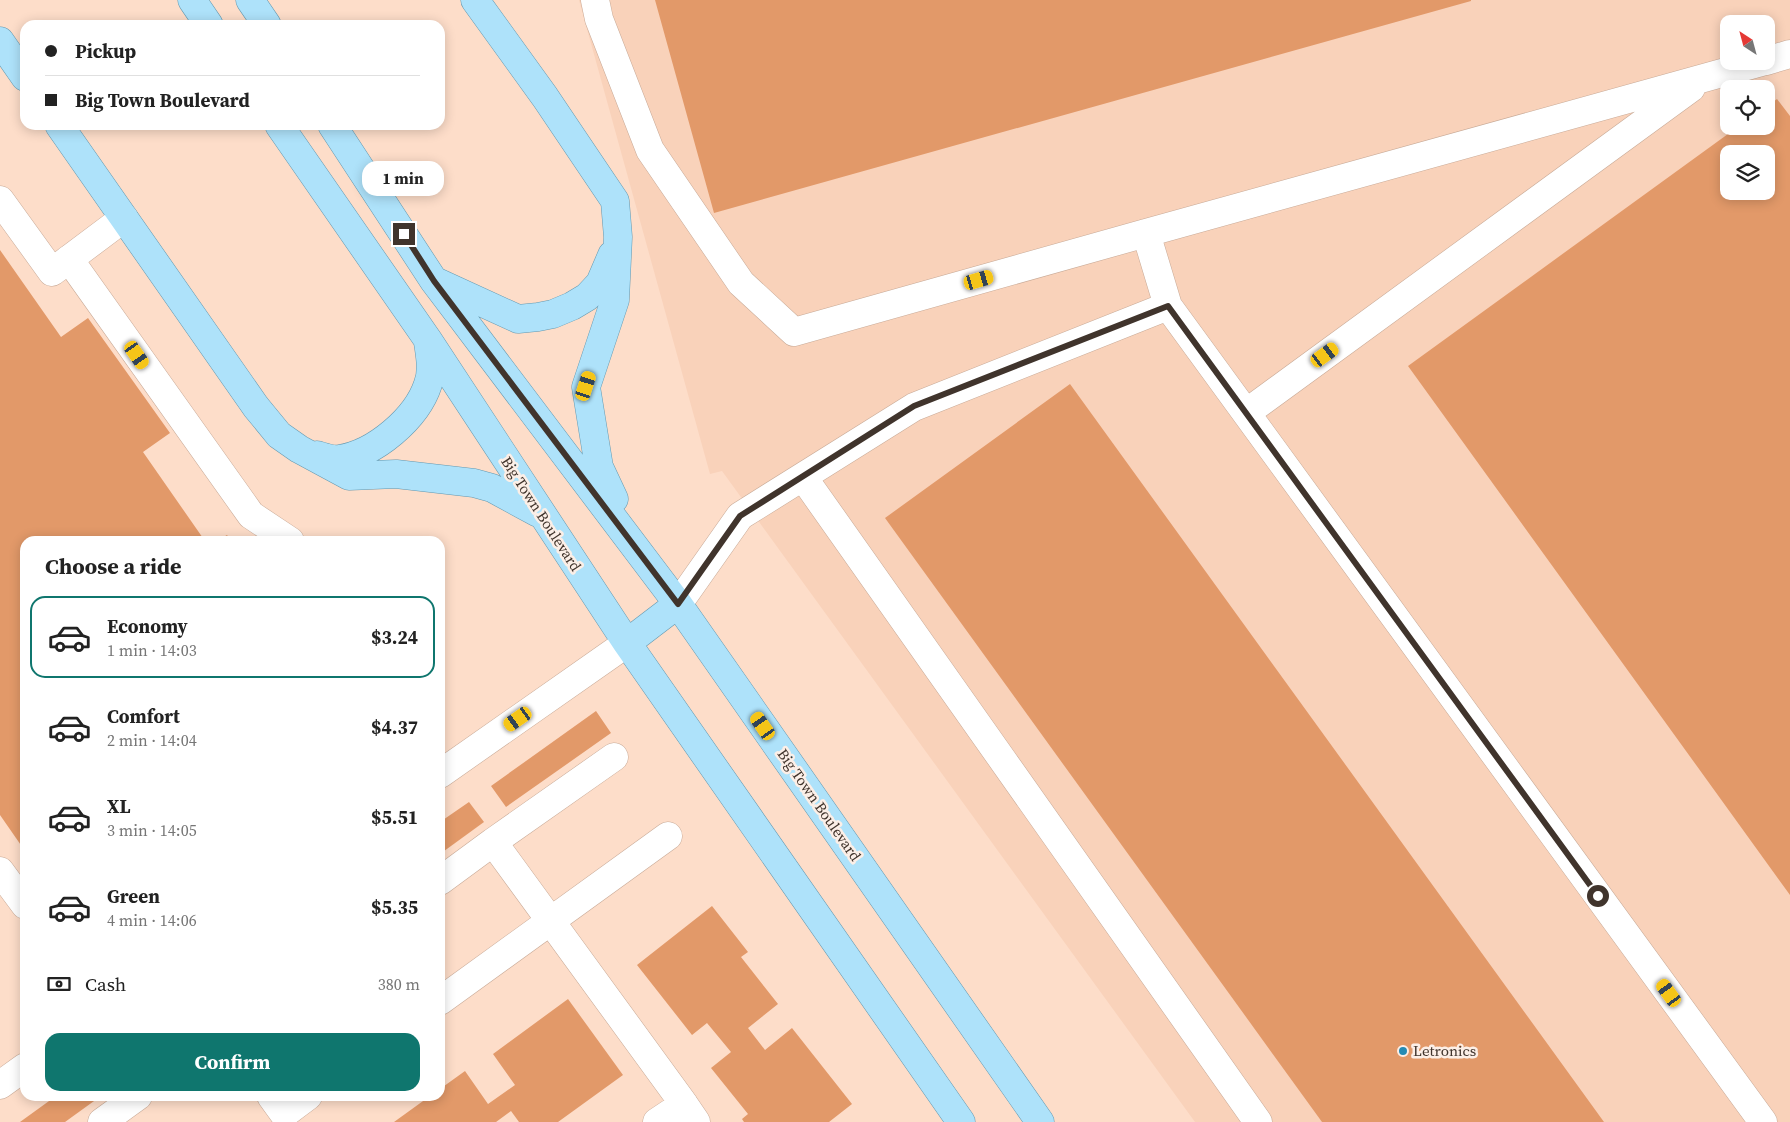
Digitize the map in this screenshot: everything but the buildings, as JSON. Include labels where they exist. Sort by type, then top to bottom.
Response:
[{"type":"main road","points":[[192,0],[206,20]]},
{"type":"main road","points":[[250,0],[264,20]]},
{"type":"main road","points":[[475,0],[545,97],[615,201],[618,237],[614,300],[586,386],[599,467],[637,548]]},
{"type":"main road","points":[[0,41],[20,70]]},
{"type":"main road","points":[[62,130],[256,406],[279,435],[298,449],[349,476],[396,474],[474,483],[492,488],[542,515]]},
{"type":"main road","name":"Big Town Boulevard","points":[[281,130],[428,340],[626,643],[961,1122]]},
{"type":"main road","name":"Big Town Boulevard","points":[[335,130],[434,281],[678,604],[1040,1122]]},
{"type":"main road","points":[[434,281],[518,319],[538,318],[572,306],[587,297],[600,284],[618,237]]},
{"type":"main road","points":[[298,449],[318,456],[337,459],[356,455],[373,446],[398,428],[416,408],[429,384],[432,362],[428,340]]},
{"type":"main road","points":[[626,643],[678,604]]},
{"type":"lane","points":[[595,0],[599,19],[650,150],[740,283],[794,332],[1146,232],[1734,70]]},
{"type":"lane","points":[[1775,58],[1790,54]]},
{"type":"lane","points":[[1246,413],[1705,78]]},
{"type":"lane","points":[[0,200],[52,272],[124,218]]},
{"type":"lane","points":[[1146,232],[1168,306],[1763,1122]]},
{"type":"lane","points":[[69,259],[251,515],[282,536]]},
{"type":"lane","points":[[678,604],[740,516],[914,406],[1168,306]]},
{"type":"lane","points":[[802,477],[1258,1122]]},
{"type":"lane","points":[[445,770],[626,643]]},
{"type":"lane","points":[[445,876],[614,757]]},
{"type":"lane","points":[[445,997],[668,836]]},
{"type":"lane","points":[[493,842],[690,1113],[657,1122]]},
{"type":"lane","points":[[0,871],[20,898]]},
{"type":"lane","points":[[0,1084],[20,1070]]},
{"type":"lane","points":[[102,1122],[131,1101]]},
{"type":"lane","points":[[275,1101],[284,1114],[301,1101]]},
{"type":"shaded area","points":[[579,0],[1790,0],[1790,1122],[1195,1122],[722,471],[710,474]]},
{"type":"place","name":"Letronics","points":[[1403,1051]]},
{"type":"route","points":[[404,234],[434,281],[678,604],[740,516],[914,406],[1168,306],[1598,896]]}]
